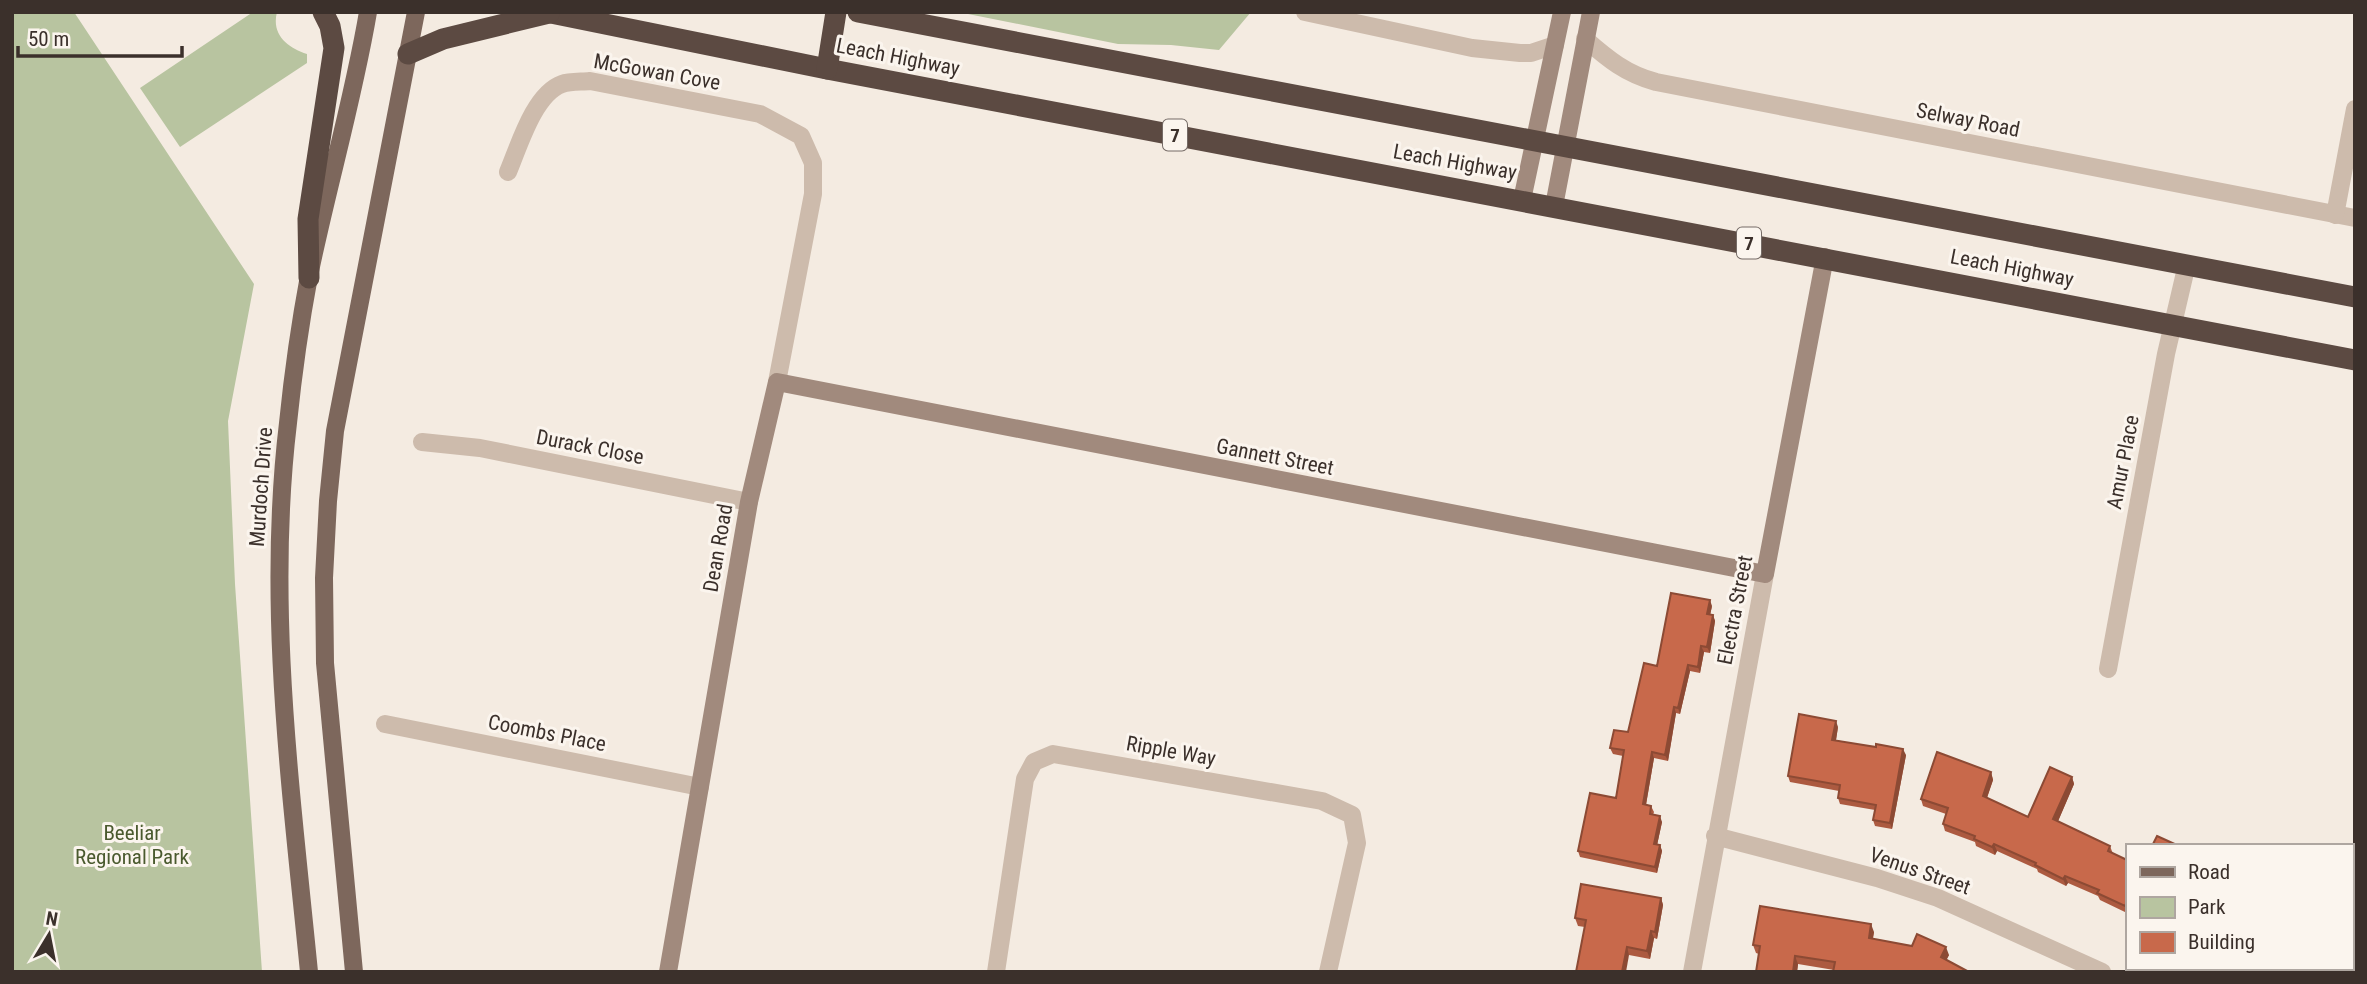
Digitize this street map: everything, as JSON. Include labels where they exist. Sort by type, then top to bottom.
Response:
[{"type":"highway","points":[[309,278],[308,219],[334,48],[330,26],[323,12]]},
{"type":"highway","points":[[827,69],[836,12]]},
{"type":"highway","name":"Leach Highway","points":[[858,12],[2355,297]]},
{"type":"highway","points":[[408,54],[443,38],[547,13]]},
{"type":"highway","name":"Leach Highway","points":[[547,13],[827,69],[2355,359]]},
{"type":"main road","name":"Murdoch Drive","points":[[309,972],[281,678],[279,621],[282,495],[287,425],[309,278],[368,12]]},
{"type":"main road","points":[[354,972],[325,663],[324,578],[328,501],[335,431],[416,12]]},
{"type":"street","points":[[1306,12],[1472,48],[1531,53],[1555,45]]},
{"type":"street","points":[[1522,200],[1562,12]]},
{"type":"street","points":[[1554,205],[1591,12]]},
{"type":"street","name":"Selway Road","points":[[1585,39],[1612,63],[1656,82],[2355,218]]},
{"type":"street","name":"McGowan Cove","points":[[508,172],[531,119],[545,96],[562,84],[590,81],[760,114],[801,136]]},
{"type":"street","points":[[2335,215],[2355,109]]},
{"type":"street","name":"Dean Road","points":[[668,972],[749,502],[813,194],[813,163],[801,136]]},
{"type":"street","name":"Electra Street","points":[[1692,972],[1715,836],[1825,257]]},
{"type":"street","name":"Amur Place","points":[[2108,668],[2187,264]]},
{"type":"street","name":"Gannett Street","points":[[776,382],[1765,574]]},
{"type":"street","name":"Durack Close","points":[[422,442],[480,448],[749,502]]},
{"type":"street","name":"Coombs Place","points":[[385,724],[700,787]]},
{"type":"street","name":"Ripple Way","points":[[996,972],[1025,779],[1034,761],[1053,754],[1322,801],[1352,815],[1357,843],[1328,972]]},
{"type":"street","name":"Venus Street","points":[[1715,836],[1877,878],[1938,898],[2102,972]]},
{"type":"green space","name":"Beeliar Regional Park","points":[[12,12],[74,12],[254,284],[228,421],[235,584],[262,972],[12,972]]},
{"type":"green space","points":[[253,12],[277,12],[276,27],[279,34],[293,48],[307,54],[307,63],[180,147],[140,88]]},
{"type":"green space","points":[[958,12],[1251,12],[1219,50],[1171,45],[1118,44]]},
{"type":"building","points":[[1671,593],[1710,600],[1707,614],[1713,615],[1707,647],[1701,646],[1698,667],[1688,665],[1678,708],[1674,707],[1665,755],[1652,752],[1643,804],[1651,806],[1650,814],[1660,816],[1654,844],[1660,845],[1655,867],[1578,851],[1590,793],[1616,798],[1624,750],[1610,748],[1614,730],[1628,732],[1644,663],[1657,666]]},
{"type":"building","points":[[1799,714],[1836,721],[1832,740],[1903,749],[1890,823],[1873,820],[1876,805],[1838,798],[1840,785],[1788,776]]},
{"type":"building","points":[[1937,752],[1991,772],[1983,796],[2028,817],[2050,767],[2072,777],[2053,819],[2110,846],[2108,851],[2126,860],[2125,906],[2097,893],[2099,890],[2065,876],[2063,879],[2035,865],[2036,863],[1994,844],[1992,847],[1974,839],[1975,836],[1943,824],[1948,808],[1921,799]]},
{"type":"building","points":[[2157,836],[2175,844],[2153,844]]},
{"type":"building","points":[[1581,884],[1661,898],[1655,932],[1651,931],[1647,951],[1627,947],[1622,972],[1576,972],[1586,920],[1575,918]]},
{"type":"building","points":[[1760,906],[1871,924],[1869,938],[1912,946],[1917,934],[1946,947],[1941,957],[1969,972],[1833,972],[1835,962],[1795,956],[1793,972],[1756,972],[1760,946],[1753,945]]}]
